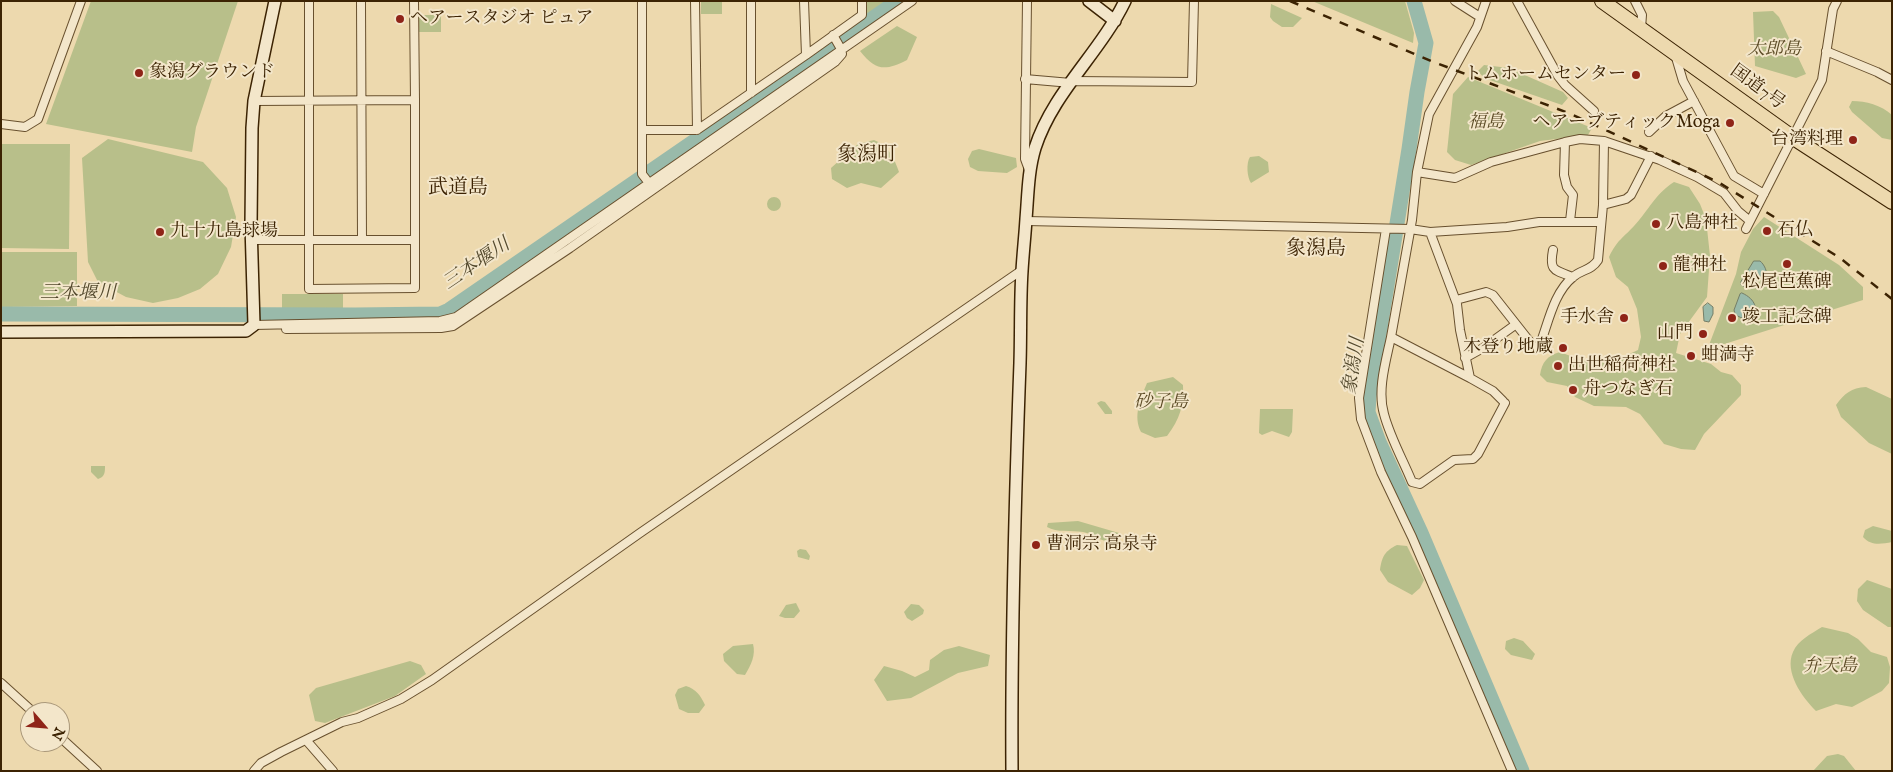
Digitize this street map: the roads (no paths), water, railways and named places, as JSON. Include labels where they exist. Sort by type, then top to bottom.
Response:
[{"type":"highway","name":"国道7号","points":[[1602,1],[1792,136],[1892,202]]},
{"type":"street","points":[[1,124],[25,127],[38,119],[81,1]]},
{"type":"street","points":[[255,326],[252,240],[252,128],[254,101],[275,1]]},
{"type":"street","points":[[309,1],[309,289],[415,288],[414,1]]},
{"type":"street","points":[[361,1],[362,240]]},
{"type":"street","points":[[642,1],[642,174],[648,183]]},
{"type":"street","points":[[695,1],[697,130]]},
{"type":"street","points":[[751,1],[751,93]]},
{"type":"street","points":[[804,1],[806,55]]},
{"type":"street","points":[[642,130],[697,130],[862,15],[862,1]]},
{"type":"street","points":[[1,332],[246,331],[255,326],[440,321],[456,317],[841,48],[912,1]]},
{"type":"street","points":[[1027,1],[1025,159],[1030,172]]},
{"type":"street","points":[[1089,1],[1115,21]]},
{"type":"street","points":[[1012,771],[1012,658],[1022,270],[1030,172],[1035,148],[1044,125],[1115,21],[1125,1]]},
{"type":"street","points":[[1025,79],[1072,82],[1192,82],[1194,1]]},
{"type":"street","points":[[1455,1],[1480,18]]},
{"type":"street","points":[[1391,337],[1493,391],[1504,402],[1478,454],[1473,459],[1454,460],[1420,484],[1412,482],[1383,413],[1384,374],[1410,229],[1417,172],[1429,114],[1464,53],[1486,1]]},
{"type":"street","points":[[1517,1],[1558,76],[1565,85],[1594,111]]},
{"type":"street","points":[[1635,1],[1642,15],[1641,28]]},
{"type":"street","points":[[1417,172],[1455,178],[1491,162],[1565,142],[1580,139],[1604,141],[1651,156],[1697,177],[1724,193],[1748,225],[1822,80],[1833,9],[1837,1]]},
{"type":"street","points":[[255,326],[441,328],[453,326],[570,248],[835,62],[842,54],[841,48],[833,36]]},
{"type":"street","points":[[1826,51],[1892,80]]},
{"type":"street","points":[[1675,52],[1683,81],[1734,176],[1764,194]]},
{"type":"street","points":[[254,101],[415,100]]},
{"type":"street","points":[[1649,132],[1666,116],[1694,101]]},
{"type":"street","points":[[1456,300],[1486,292],[1493,295],[1534,347],[1539,347],[1547,322],[1562,290],[1573,277],[1593,266],[1598,260],[1603,205],[1604,141]]},
{"type":"street","points":[[1565,142],[1564,174],[1567,187],[1572,195],[1570,221]]},
{"type":"street","points":[[1603,205],[1626,199],[1631,195],[1651,156]]},
{"type":"street","points":[[1026,221],[1410,229],[1430,232],[1507,227],[1539,222],[1601,222]]},
{"type":"street","points":[[1386,229],[1359,398],[1361,419],[1382,472],[1412,537],[1512,771]]},
{"type":"street","points":[[1430,232],[1456,300],[1470,378]]},
{"type":"street","points":[[252,240],[415,240]]},
{"type":"street","points":[[1553,250],[1550,264],[1552,267],[1556,271],[1573,277]]},
{"type":"street","points":[[254,771],[261,763],[342,722],[358,718],[401,699],[432,680],[640,533],[1022,270]]},
{"type":"street","points":[[1465,358],[1483,348],[1515,325]]},
{"type":"street","points":[[1,683],[22,702]]},
{"type":"street","points":[[306,740],[333,771]]},
{"type":"street","points":[[70,746],[96,771]]},
{"type":"waterway","name":"三本堰川","points":[[1,314],[440,314],[449,310],[898,1]]},
{"type":"waterway","name":"象潟川","points":[[1414,1],[1426,43],[1368,412],[1379,442],[1421,533],[1522,771]]},
{"type":"railway","points":[[1290,1],[1431,61],[1571,114],[1718,182],[1840,258],[1892,299]]},
{"type":"place","name":"ヘアースタジオ ピュア","points":[[400,19]]},
{"type":"place","name":"象潟グラウンド","points":[[139,73]]},
{"type":"place","name":"トムホームセンター","points":[[1636,75]]},
{"type":"place","name":"ヘアーブティックMoga","points":[[1730,123]]},
{"type":"place","name":"台湾料理","points":[[1853,140]]},
{"type":"place","name":"八島神社","points":[[1656,224]]},
{"type":"place","name":"石仏","points":[[1767,231]]},
{"type":"place","name":"九十九島球場","points":[[160,232]]},
{"type":"place","name":"松尾芭蕉碑","points":[[1787,264]]},
{"type":"place","name":"龍神社","points":[[1663,266]]},
{"type":"place","name":"手水舎","points":[[1624,318]]},
{"type":"place","name":"竣工記念碑","points":[[1732,318]]},
{"type":"place","name":"山門","points":[[1703,334]]},
{"type":"place","name":"木登り地蔵","points":[[1563,348]]},
{"type":"place","name":"蚶満寺","points":[[1691,356]]},
{"type":"place","name":"出世稲荷神社","points":[[1558,366]]},
{"type":"place","name":"舟つなぎ石","points":[[1573,390]]},
{"type":"place","name":"曹洞宗 高泉寺","points":[[1036,545]]},
{"type":"district","name":"象潟町","points":[[867,156]]},
{"type":"district","name":"武道島","points":[[458,189]]},
{"type":"district","name":"象潟島","points":[[1316,250]]},
{"type":"park label","name":"太郎島","points":[[1774,50]]},
{"type":"park label","name":"福島","points":[[1486,123]]},
{"type":"park label","name":"砂子島","points":[[1161,403]]},
{"type":"park label","name":"弁天島","points":[[1830,667]]}]
